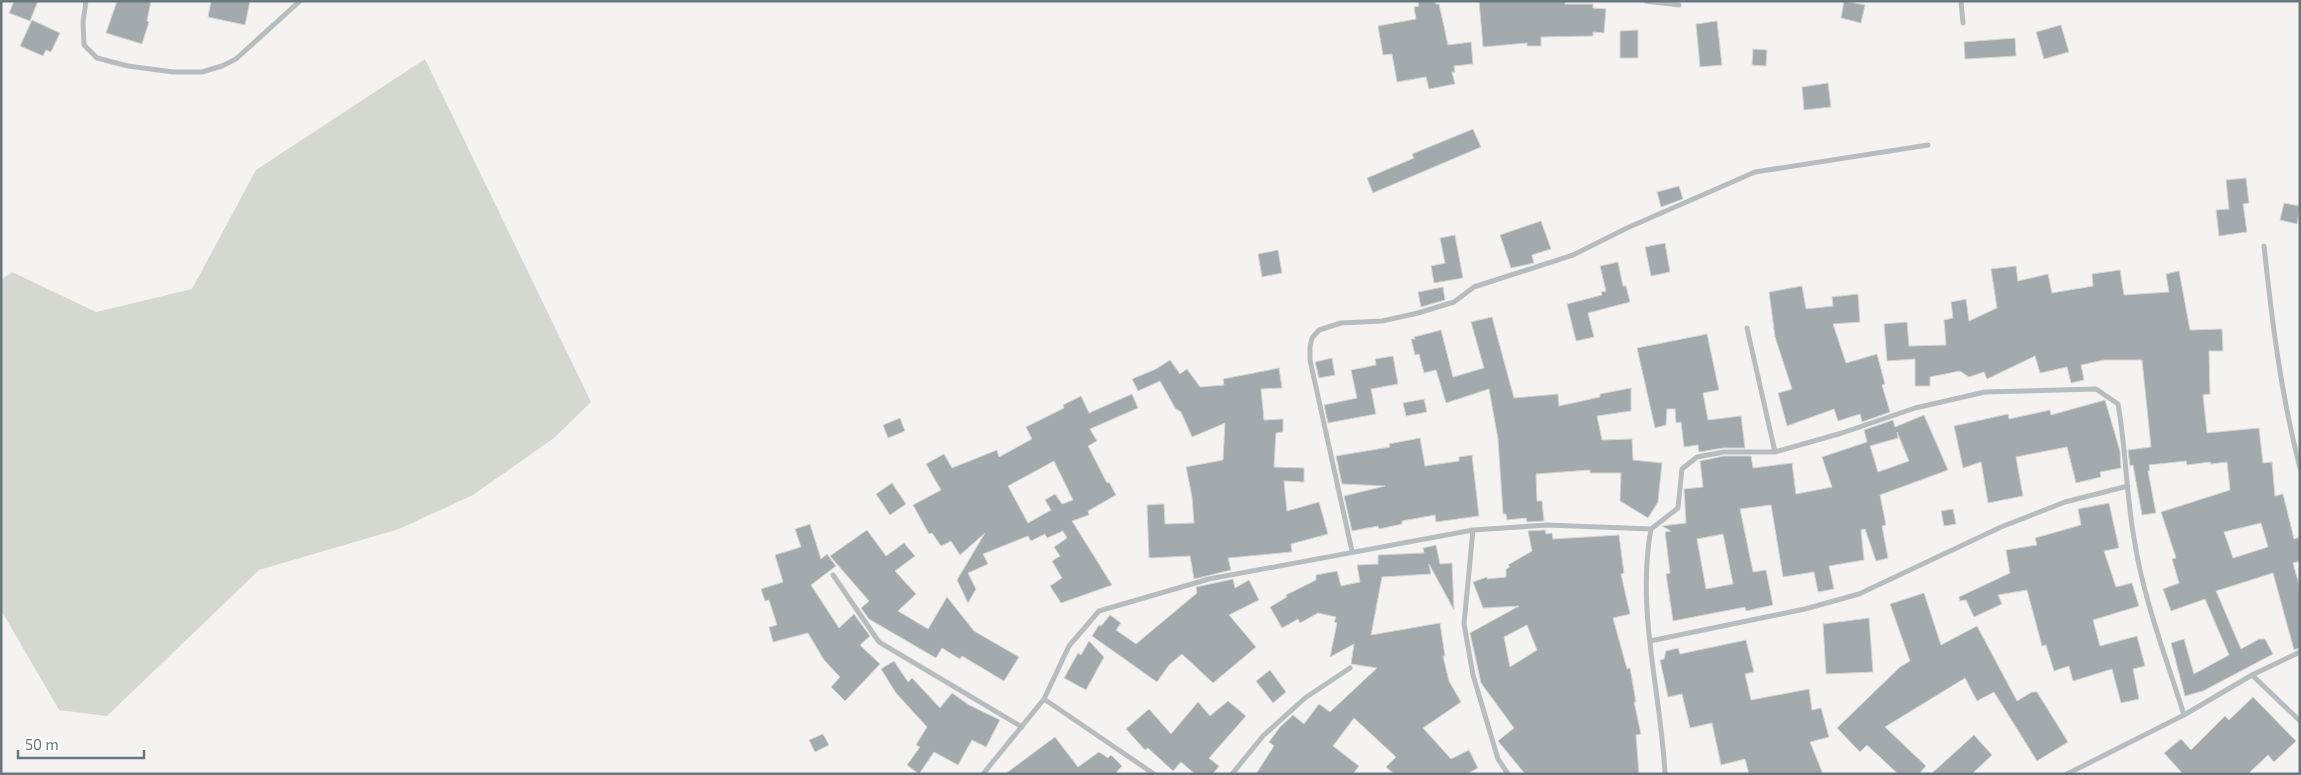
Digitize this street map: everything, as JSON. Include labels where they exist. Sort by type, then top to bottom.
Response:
[{"type":"street","points":[[86,1],[83,22],[84,45],[97,58],[128,66],[173,72],[202,72],[222,66],[236,59],[300,1]]},
{"type":"street","points":[[1646,1],[1679,5]]},
{"type":"street","points":[[1961,1],[1963,24]]},
{"type":"street","points":[[1352,551],[1310,360],[1312,338],[1319,330],[1341,323],[1382,321],[1454,302],[1474,287],[1573,255],[1627,228],[1755,172],[1928,146]]},
{"type":"street","points":[[2264,246],[2274,343],[2291,433],[2300,468]]},
{"type":"street","points":[[1747,328],[1775,452]]},
{"type":"street","points":[[983,774],[1044,698],[1069,646],[1099,610],[1209,578],[1473,530],[1547,525],[1651,529],[1678,508],[1682,469],[1697,457],[1724,452],[1775,452],[1842,433],[1915,408],[1985,392],[2096,389],[2118,404],[2124,438],[2134,538],[2147,595],[2184,715]]},
{"type":"street","points":[[1650,641],[1805,609],[1859,594],[2001,527],[2065,502],[2128,486]]},
{"type":"street","points":[[1651,529],[1646,556],[1645,595],[1665,774]]},
{"type":"street","points":[[1473,530],[1464,624],[1474,675],[1498,759],[1508,774]]},
{"type":"street","points":[[833,575],[879,642],[1022,727]]},
{"type":"street","points":[[2067,774],[2076,772],[2184,715],[2252,675],[2300,652]]},
{"type":"street","points":[[1232,774],[1263,736],[1305,698],[1350,668]]},
{"type":"street","points":[[2252,675],[2300,721]]},
{"type":"street","points":[[1044,698],[1154,774]]},
{"type":"shaded area","points":[[425,59],[591,402],[554,438],[473,495],[399,529],[259,570],[107,716],[59,710],[1,610],[1,280],[12,272],[96,312],[192,289],[256,170]]},
{"type":"building","points":[[14,1],[38,1],[30,21],[9,13]]},
{"type":"building","points":[[117,1],[151,1],[147,21],[149,22],[142,44],[106,33]]},
{"type":"building","points":[[211,1],[250,1],[245,25],[208,17]]},
{"type":"building","points":[[1418,1],[1435,1],[1436,4],[1439,4],[1448,45],[1471,42],[1473,64],[1454,66],[1455,72],[1452,72],[1455,84],[1429,89],[1426,77],[1397,82],[1392,54],[1383,55],[1378,26],[1416,19],[1414,7],[1419,6]]},
{"type":"building","points":[[1479,1],[1565,1],[1565,4],[1593,4],[1593,8],[1606,9],[1604,33],[1593,32],[1593,36],[1541,37],[1541,46],[1527,46],[1527,43],[1483,47]]},
{"type":"building","points":[[1844,1],[1865,5],[1861,23],[1841,18]]},
{"type":"building","points":[[32,20],[60,33],[51,52],[46,50],[43,56],[20,46]]},
{"type":"building","points":[[1717,21],[1722,65],[1700,67],[1696,24]]},
{"type":"building","points":[[2061,25],[2069,52],[2044,59],[2036,32]]},
{"type":"building","points":[[1638,30],[1638,58],[1620,58],[1620,31]]},
{"type":"building","points":[[2015,38],[2016,56],[1965,59],[1964,42]]},
{"type":"building","points":[[1753,49],[1767,50],[1766,66],[1752,65]]},
{"type":"building","points":[[1828,83],[1831,107],[1804,110],[1802,87]]},
{"type":"building","points":[[1473,129],[1481,147],[1373,193],[1367,178],[1414,158],[1412,154]]},
{"type":"building","points":[[2246,178],[2249,203],[2243,204],[2247,232],[2219,236],[2216,210],[2229,209],[2226,180]]},
{"type":"building","points":[[1679,186],[1683,199],[1661,207],[1657,192]]},
{"type":"building","points":[[2284,203],[2300,206],[2297,224],[2280,220]]},
{"type":"building","points":[[1541,221],[1551,249],[1532,255],[1534,263],[1511,268],[1500,235]]},
{"type":"building","points":[[1455,235],[1463,278],[1434,283],[1431,266],[1445,263],[1440,238]]},
{"type":"building","points":[[1665,243],[1670,272],[1651,276],[1645,247]]},
{"type":"building","points":[[1278,250],[1282,273],[1262,277],[1258,254]]},
{"type":"building","points":[[1618,262],[1623,286],[1626,286],[1630,302],[1588,313],[1594,337],[1576,341],[1567,304],[1602,295],[1601,292],[1606,291],[1600,266]]},
{"type":"building","points":[[2016,266],[2018,281],[2048,274],[2052,293],[2093,286],[2092,274],[2120,270],[2124,295],[2169,292],[2166,274],[2179,271],[2190,330],[2222,329],[2223,351],[2209,351],[2210,394],[2203,395],[2207,433],[2259,428],[2263,463],[2272,462],[2275,496],[2283,494],[2294,539],[2300,537],[2300,561],[2293,563],[2300,588],[2300,648],[2294,650],[2273,573],[2216,591],[2241,649],[2259,639],[2265,639],[2273,654],[2203,691],[2185,696],[2171,643],[2184,639],[2194,674],[2229,655],[2205,599],[2171,611],[2163,589],[2179,583],[2172,559],[2176,558],[2161,512],[2230,490],[2227,462],[2187,465],[2186,461],[2149,465],[2150,471],[2148,471],[2156,513],[2142,515],[2133,465],[2130,466],[2128,450],[2151,447],[2142,360],[2104,360],[2081,365],[2084,380],[2071,383],[2067,367],[2040,373],[2035,356],[1987,379],[1984,372],[1969,377],[1960,371],[1930,377],[1930,386],[1915,386],[1915,359],[1887,361],[1884,324],[1907,322],[1909,346],[1946,345],[1944,320],[1953,318],[1951,302],[1966,299],[1969,321],[1997,308],[1991,269]],"holes":[[[2261,523],[2268,547],[2233,558],[2224,532]]]},
{"type":"building","points":[[1802,286],[1806,309],[1833,306],[1832,297],[1858,294],[1860,322],[1833,324],[1846,363],[1877,354],[1885,384],[1882,385],[1890,412],[1862,422],[1860,414],[1838,421],[1834,409],[1787,426],[1778,393],[1792,389],[1775,337],[1769,292]]},
{"type":"building","points":[[1443,287],[1445,300],[1421,307],[1418,292]]},
{"type":"building","points":[[1492,317],[1514,398],[1558,394],[1559,406],[1600,397],[1600,394],[1631,388],[1631,411],[1597,416],[1602,440],[1632,439],[1633,460],[1662,463],[1658,502],[1648,518],[1620,501],[1621,473],[1590,473],[1590,470],[1536,474],[1537,501],[1542,501],[1544,521],[1527,522],[1526,518],[1507,520],[1506,514],[1503,514],[1498,439],[1489,389],[1446,403],[1436,370],[1424,373],[1419,354],[1415,355],[1411,339],[1441,330],[1453,377],[1484,368],[1471,322]]},
{"type":"building","points":[[1707,334],[1719,390],[1703,393],[1708,420],[1741,416],[1745,448],[1723,448],[1699,452],[1698,445],[1684,447],[1681,422],[1676,423],[1675,409],[1667,409],[1666,425],[1655,428],[1637,348]]},
{"type":"building","points":[[1393,356],[1398,384],[1371,389],[1376,414],[1328,423],[1324,405],[1357,398],[1351,370],[1376,365],[1375,359]]},
{"type":"building","points":[[1332,358],[1335,375],[1319,378],[1315,362]]},
{"type":"building","points":[[1170,360],[1180,374],[1187,369],[1200,387],[1224,385],[1223,379],[1279,368],[1282,388],[1261,389],[1264,420],[1283,419],[1283,432],[1276,433],[1274,467],[1304,468],[1304,482],[1284,481],[1287,511],[1319,502],[1328,534],[1291,544],[1292,552],[1228,558],[1231,570],[1194,579],[1190,556],[1149,558],[1147,505],[1164,504],[1165,524],[1194,523],[1192,497],[1186,467],[1223,460],[1225,423],[1192,437],[1181,412],[1175,408],[1160,381],[1138,391],[1132,379],[1156,369]]},
{"type":"building","points":[[1132,394],[1138,408],[1090,429],[1097,441],[1088,446],[1107,483],[1109,482],[1116,495],[1088,511],[1089,515],[1072,521],[1112,585],[1061,603],[1050,586],[1062,578],[1052,561],[1060,556],[1054,547],[1067,538],[1063,531],[1047,538],[1045,534],[1031,541],[1028,536],[983,554],[988,564],[968,573],[976,589],[968,603],[957,580],[985,533],[960,555],[951,541],[941,546],[932,533],[929,534],[913,505],[941,490],[926,464],[944,454],[952,468],[997,450],[999,457],[1032,439],[1026,427],[1064,408],[1063,405],[1081,396],[1089,413]],"holes":[[[1054,461],[1073,500],[1062,504],[1055,494],[1045,500],[1051,510],[1028,523],[1008,486]]]},
{"type":"building","points":[[1424,399],[1427,412],[1406,416],[1403,403]]},
{"type":"building","points":[[2105,400],[2120,451],[2121,468],[2100,472],[2101,477],[2076,483],[2067,447],[2016,457],[2023,496],[1988,503],[1981,462],[1963,468],[1954,426],[2008,414],[2009,419],[2050,410],[2051,415]]},
{"type":"building","points":[[1924,415],[1948,470],[1880,495],[1886,525],[1882,526],[1888,558],[1876,561],[1865,529],[1861,530],[1864,560],[1829,566],[1834,589],[1818,592],[1814,572],[1783,577],[1771,505],[1740,509],[1753,572],[1766,570],[1773,605],[1746,611],[1745,607],[1673,621],[1666,574],[1670,573],[1665,532],[1671,531],[1662,526],[1686,523],[1684,489],[1703,487],[1700,461],[1724,456],[1751,456],[1753,468],[1792,463],[1796,494],[1832,487],[1822,457],[1867,442],[1864,430],[1893,420],[1895,427]],"holes":[[[1897,432],[1909,461],[1878,472],[1870,446],[1898,438]],[[1723,534],[1733,584],[1706,589],[1697,539]]]},
{"type":"building","points":[[900,418],[905,431],[888,438],[883,425]]},
{"type":"building","points":[[1420,438],[1425,466],[1459,461],[1459,457],[1472,455],[1479,516],[1436,522],[1435,515],[1402,521],[1402,524],[1379,529],[1378,526],[1352,531],[1344,496],[1385,486],[1342,484],[1336,456],[1390,447],[1389,444]]},
{"type":"building","points":[[892,483],[906,504],[890,515],[876,494]]},
{"type":"building","points":[[2109,503],[2119,548],[2104,551],[2116,587],[2132,583],[2139,606],[2093,620],[2100,646],[2137,636],[2145,666],[2133,669],[2139,699],[2121,703],[2112,669],[2073,681],[2069,666],[2054,671],[2046,645],[2042,646],[2027,590],[1998,595],[2002,604],[1974,617],[1966,600],[1960,601],[1959,597],[2010,573],[2006,550],[2037,545],[2035,538],[2081,525],[2078,509]]},
{"type":"building","points":[[1953,509],[1956,524],[1944,526],[1941,511]]},
{"type":"building","points":[[810,524],[821,559],[827,554],[836,566],[811,585],[839,628],[854,614],[870,636],[860,645],[880,664],[845,701],[831,687],[840,677],[824,660],[808,633],[773,642],[769,627],[777,625],[769,600],[765,601],[761,589],[783,582],[775,555],[801,547],[795,529]]},
{"type":"building","points":[[867,530],[886,556],[904,543],[915,556],[895,571],[916,594],[898,611],[928,629],[947,597],[974,631],[1019,657],[1004,681],[962,656],[960,659],[942,648],[936,658],[869,619],[861,608],[869,601],[830,556]]},
{"type":"building","points":[[1545,530],[1546,534],[1552,533],[1553,539],[1619,535],[1624,573],[1621,574],[1630,614],[1613,618],[1627,669],[1630,668],[1636,702],[1634,702],[1641,734],[1636,735],[1639,774],[1525,774],[1498,741],[1514,728],[1481,683],[1470,633],[1519,606],[1483,608],[1473,582],[1487,577],[1487,579],[1506,577],[1506,569],[1510,567],[1508,565],[1532,551],[1528,531]],"holes":[[[1527,625],[1537,650],[1510,667],[1504,637]]]},
{"type":"building","points":[[1436,545],[1440,564],[1452,563],[1454,610],[1429,564],[1431,574],[1382,577],[1371,635],[1440,623],[1445,656],[1443,656],[1449,681],[1461,702],[1423,728],[1451,759],[1469,750],[1478,768],[1467,774],[1394,774],[1386,767],[1396,757],[1354,718],[1333,746],[1359,766],[1353,774],[1256,774],[1274,746],[1269,742],[1280,727],[1293,715],[1304,724],[1319,704],[1330,712],[1377,668],[1351,664],[1354,644],[1330,657],[1337,623],[1334,622],[1336,617],[1318,613],[1300,623],[1298,619],[1282,628],[1270,607],[1287,597],[1286,595],[1316,580],[1316,575],[1337,571],[1341,586],[1360,582],[1357,565],[1378,564],[1378,555],[1424,553],[1423,548]]},
{"type":"building","points":[[1233,579],[1235,588],[1249,580],[1259,600],[1229,615],[1256,647],[1213,683],[1182,654],[1169,665],[1157,682],[1092,636],[1099,625],[1101,626],[1110,615],[1121,623],[1116,630],[1136,644],[1197,593],[1196,587]]},
{"type":"building","points":[[1924,593],[1941,645],[1977,626],[2017,701],[2032,692],[2037,692],[2068,742],[2037,761],[1994,692],[1977,701],[1965,678],[1885,727],[1926,766],[1919,774],[1898,774],[1867,745],[1860,752],[1837,728],[1900,667],[1910,661],[1890,604]]},
{"type":"building","points":[[1869,618],[1873,672],[1826,674],[1823,624]]},
{"type":"building","points":[[1746,640],[1754,672],[1745,674],[1751,700],[1809,689],[1812,710],[1821,708],[1829,737],[1810,742],[1823,774],[1749,774],[1745,759],[1721,765],[1712,723],[1690,728],[1682,694],[1668,697],[1660,660],[1664,659],[1666,651],[1678,648],[1680,654]]},
{"type":"building","points":[[1089,641],[1104,657],[1086,690],[1064,678],[1078,653],[1081,655]]},
{"type":"building","points":[[894,661],[908,682],[912,678],[940,708],[952,693],[969,705],[1000,720],[986,747],[972,740],[958,765],[934,752],[919,774],[907,765],[920,747],[916,745],[927,727],[896,693],[881,669]]},
{"type":"building","points":[[1270,670],[1286,692],[1273,703],[1256,681]]},
{"type":"building","points":[[2253,697],[2296,741],[2274,762],[2268,755],[2248,774],[2183,774],[2164,753],[2181,739],[2191,750],[2225,716],[2229,720]]},
{"type":"building","points":[[1228,701],[1246,716],[1209,758],[1219,766],[1213,774],[1195,774],[1181,762],[1173,771],[1148,748],[1145,750],[1126,729],[1149,709],[1171,734],[1198,702],[1210,716]]},
{"type":"building","points":[[823,734],[829,745],[815,752],[809,740]]},
{"type":"building","points":[[1974,735],[1992,755],[1972,774],[1931,774]]},
{"type":"building","points":[[1055,737],[1078,767],[1099,752],[1108,758],[1111,755],[1122,766],[1115,774],[1005,774]]}]
